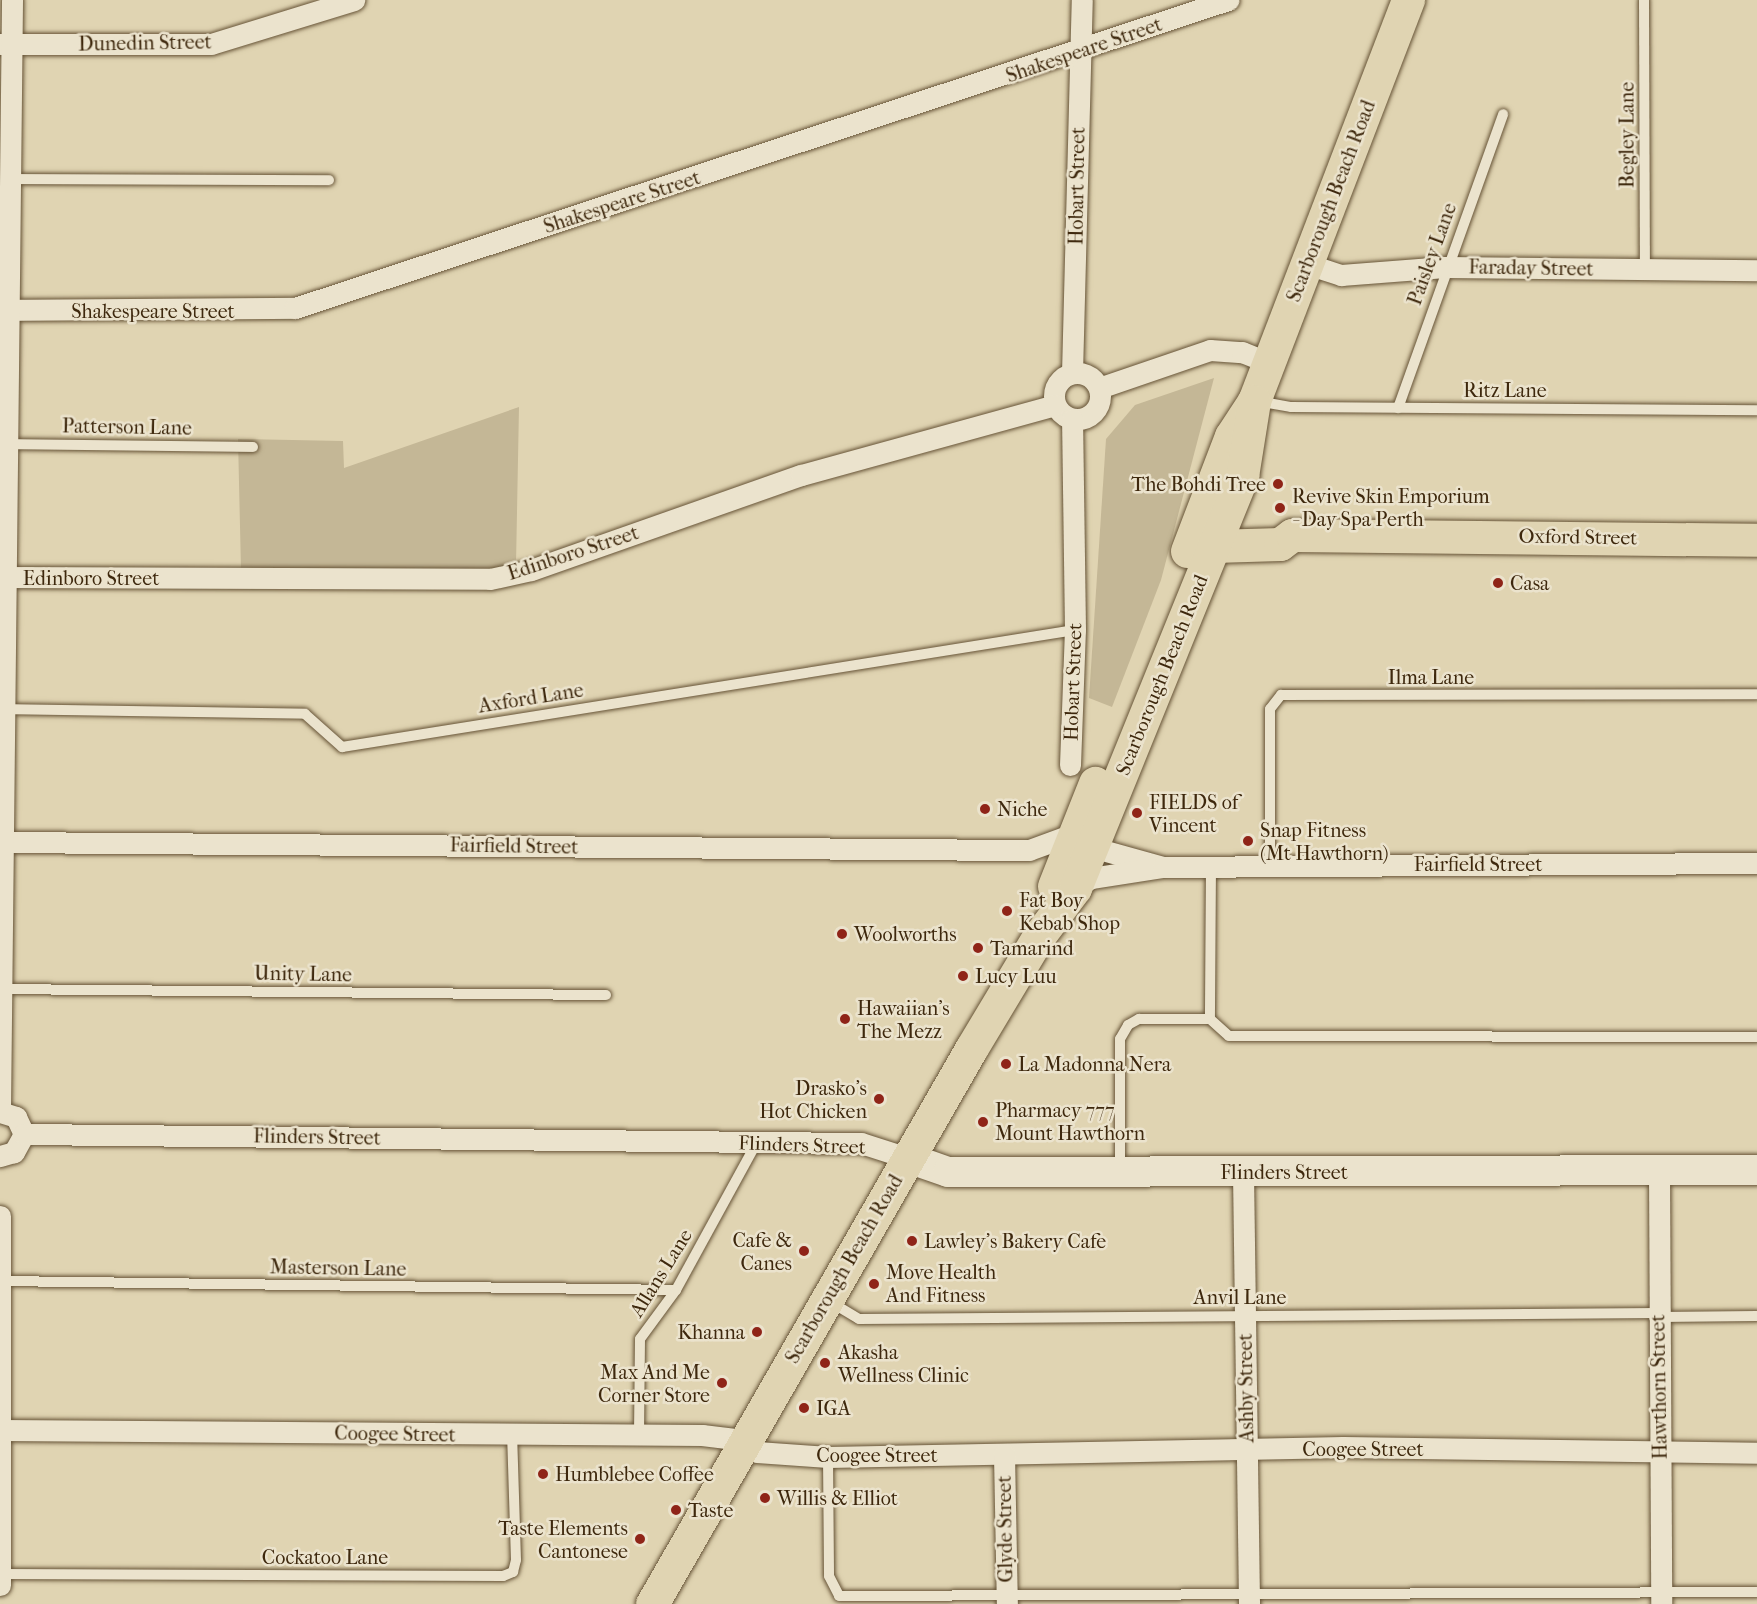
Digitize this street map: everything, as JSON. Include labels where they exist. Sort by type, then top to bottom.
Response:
[{"type":"main road","name":"Scarborough Beach Road","points":[[652,1604],[908,1158],[1039,936],[1068,878],[1085,841],[1208,530],[1231,436],[1254,401],[1408,0]]},
{"type":"main road","name":"Oxford Street","points":[[1208,530],[1280,543],[1292,535],[1757,540]]},
{"type":"street","points":[[0,1156],[14,1152],[24,1134],[16,1117],[0,1111],[6,44],[12,0]]},
{"type":"street","name":"Dunedin Street","points":[[6,44],[211,44],[354,0]]},
{"type":"street","name":"Hobart Street","points":[[1072,373],[1082,0]]},
{"type":"street","name":"Shakespeare Street","points":[[4,310],[295,308],[1081,52],[1228,0]]},
{"type":"street","name":"Faraday Street","points":[[1307,264],[1341,275],[1445,267],[1757,270]]},
{"type":"street","points":[[1099,388],[1210,350],[1242,352],[1269,363]]},
{"type":"street","points":[[1072,373],[1088,375],[1099,388],[1096,409],[1064,412],[1058,382],[1072,373]]},
{"type":"street","name":"Hobart Street","points":[[1064,412],[1075,630],[1070,765]]},
{"type":"street","name":"Edinboro Street","points":[[3,577],[490,579],[531,570],[801,475],[1064,412]]},
{"type":"street","name":"Fairfield Street","points":[[1,842],[1029,850],[1085,841],[1163,867]]},
{"type":"street","name":"Fairfield Street","points":[[1029,850],[1068,878],[1091,878],[1163,867],[1211,865],[1757,863]]},
{"type":"street","name":"Flinders Street","points":[[24,1134],[861,1143],[948,1172],[1757,1170]]},
{"type":"street","name":"Hawthorn Street","points":[[1659,1170],[1661,1598]]},
{"type":"street","name":"Ashby Street","points":[[1243,1172],[1249,1598]]},
{"type":"street","points":[[0,1216],[0,1585]]},
{"type":"street","name":"Coogee Street","points":[[1,1430],[512,1436],[702,1435],[744,1444],[757,1452],[828,1457],[1246,1451],[1343,1447],[1757,1453]]},
{"type":"street","name":"Glyde Street","points":[[1004,1454],[1007,1599]]},
{"type":"lane","name":"Begley Lane","points":[[1644,0],[1646,270]]},
{"type":"lane","name":"Paisley Lane","points":[[1398,408],[1445,267],[1503,114]]},
{"type":"lane","points":[[5,179],[329,180]]},
{"type":"lane","name":"Ritz Lane","points":[[1254,401],[1291,407],[1757,410]]},
{"type":"lane","name":"Patterson Lane","points":[[3,444],[254,447]]},
{"type":"lane","name":"Axford Lane","points":[[2,709],[305,714],[342,747],[1075,630]]},
{"type":"lane","name":"Ilma Lane","points":[[1270,865],[1270,709],[1281,695],[1757,694]]},
{"type":"lane","points":[[1210,1019],[1211,865]]},
{"type":"lane","name":"Unity Lane","points":[[0,989],[606,995]]},
{"type":"lane","points":[[1120,1172],[1120,1039],[1128,1025],[1138,1019],[1210,1019],[1229,1036],[1757,1037]]},
{"type":"lane","name":"Allans Lane","points":[[639,1435],[640,1339],[676,1290],[757,1142]]},
{"type":"lane","name":"Masterson Lane","points":[[1,1281],[676,1290]]},
{"type":"lane","name":"Anvil Lane","points":[[827,1300],[859,1319],[1244,1315],[1757,1316]]},
{"type":"lane","name":"Cockatoo Lane","points":[[0,1574],[503,1576],[513,1572],[516,1560],[512,1436]]},
{"type":"lane","points":[[828,1457],[829,1576],[839,1596],[1007,1599],[1661,1598],[1757,1592]]},
{"type":"shaded area","points":[[1214,378],[1161,580],[1112,707],[1089,698],[1106,439],[1135,405]]},
{"type":"shaded area","points":[[519,407],[516,565],[498,570],[241,570],[238,439],[343,441],[344,468]]},
{"type":"place","name":"The Bohdi Tree","points":[[1278,484]]},
{"type":"place","name":"Revive Skin Emporium - Day Spa Perth","points":[[1280,508]]},
{"type":"place","name":"Casa","points":[[1498,583]]},
{"type":"place","name":"Niche","points":[[985,809]]},
{"type":"place","name":"FIELDS of Vincent","points":[[1137,813]]},
{"type":"place","name":"Snap Fitness (Mt Hawthorn)","points":[[1248,841]]},
{"type":"place","name":"Fat Boy Kebab Shop","points":[[1007,911]]},
{"type":"place","name":"Woolworths","points":[[842,934]]},
{"type":"place","name":"Tamarind","points":[[978,948]]},
{"type":"place","name":"Lucy Luu","points":[[963,976]]},
{"type":"place","name":"Hawaiian's The Mezz","points":[[845,1019]]},
{"type":"place","name":"La Madonna Nera","points":[[1006,1064]]},
{"type":"place","name":"Drasko's Hot Chicken","points":[[879,1099]]},
{"type":"place","name":"Pharmacy 777 Mount Hawthorn","points":[[983,1122]]},
{"type":"place","name":"Lawley's Bakery Cafe","points":[[912,1241]]},
{"type":"place","name":"Cafe & Canes","points":[[804,1251]]},
{"type":"place","name":"Move Health And Fitness","points":[[874,1284]]},
{"type":"place","name":"Khanna","points":[[757,1332]]},
{"type":"place","name":"Akasha Wellness Clinic","points":[[825,1363]]},
{"type":"place","name":"Max And Me Corner Store","points":[[722,1383]]},
{"type":"place","name":"IGA","points":[[804,1408]]},
{"type":"place","name":"Humblebee Coffee","points":[[543,1474]]},
{"type":"place","name":"Willis & Elliot","points":[[765,1498]]},
{"type":"place","name":"Taste","points":[[676,1510]]},
{"type":"place","name":"Taste Elements Cantonese","points":[[640,1539]]}]
